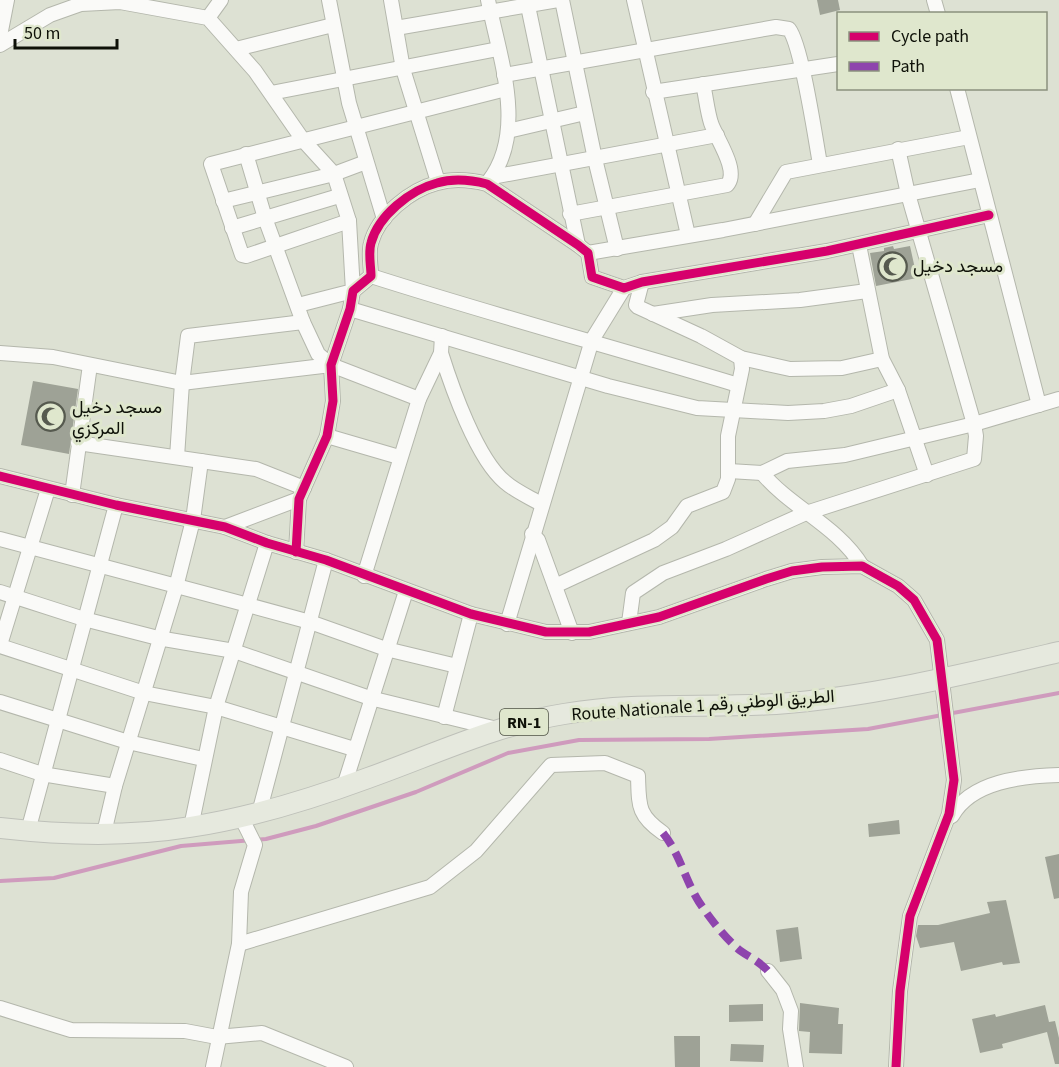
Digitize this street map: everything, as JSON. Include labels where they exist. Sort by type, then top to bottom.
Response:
[{"type":"highway","name":"Route Nationale الطريق الوطني رقم 1","points":[[0,828],[104,833],[191,827],[250,815],[344,786],[498,729],[594,709],[656,705],[774,704],[828,699],[941,682],[1059,651]]},
{"type":"street","points":[[0,36],[8,0]]},
{"type":"street","points":[[208,18],[221,0]]},
{"type":"street","points":[[329,0],[344,81],[384,219]]},
{"type":"street","points":[[391,0],[403,69],[438,182]]},
{"type":"street","points":[[396,28],[489,6],[528,6],[558,0]]},
{"type":"street","points":[[562,0],[616,249]]},
{"type":"street","points":[[634,0],[653,92],[688,235]]},
{"type":"street","points":[[0,45],[50,15],[81,4],[120,2],[208,18],[271,93],[303,140],[334,174],[339,196],[349,221],[353,291],[351,309],[331,366],[333,401],[327,436],[301,494],[296,552]]},
{"type":"street","points":[[489,6],[504,75],[507,131],[505,147],[490,181]]},
{"type":"street","points":[[528,6],[570,214],[592,277],[624,288],[642,282],[859,245],[989,215]]},
{"type":"street","points":[[236,49],[333,25]]},
{"type":"street","points":[[504,75],[540,70],[644,48],[782,27],[789,29],[794,35],[820,164]]},
{"type":"street","points":[[271,93],[344,81],[498,49]]},
{"type":"street","points":[[653,92],[837,64]]},
{"type":"street","points":[[570,214],[727,185],[731,181],[724,150],[711,121],[703,84]]},
{"type":"street","points":[[349,221],[242,255],[211,164],[506,89]]},
{"type":"street","points":[[957,90],[1039,405]]},
{"type":"street","points":[[507,131],[585,112]]},
{"type":"street","points":[[371,276],[370,245],[384,219],[406,200],[438,182],[490,181],[665,143],[717,135]]},
{"type":"street","points":[[755,224],[786,172],[969,137]]},
{"type":"street","points":[[629,623],[633,593],[663,573],[726,549],[806,513],[974,459],[976,436],[974,424],[897,149]]},
{"type":"street","points":[[246,154],[303,322],[318,354],[331,366],[419,399]]},
{"type":"street","points":[[223,201],[334,174],[366,162]]},
{"type":"street","points":[[490,181],[583,249],[616,249],[980,180]]},
{"type":"street","points":[[232,228],[339,196]]},
{"type":"street","points":[[859,245],[882,359],[898,390],[927,475]]},
{"type":"street","points":[[298,304],[353,291],[371,276]]},
{"type":"street","points":[[371,276],[525,325],[592,340],[738,385]]},
{"type":"street","points":[[642,282],[636,305],[651,315],[701,336],[741,358],[790,369],[814,370],[882,359]]},
{"type":"street","points":[[507,624],[532,534],[592,340],[624,288]]},
{"type":"street","points":[[651,315],[712,305],[800,300],[867,291]]},
{"type":"street","points":[[351,309],[675,404],[788,413],[824,411],[851,406],[898,390]]},
{"type":"street","points":[[177,457],[188,336],[303,322]]},
{"type":"street","points":[[442,336],[441,353],[452,388],[469,426],[490,462],[504,482],[541,504]]},
{"type":"street","points":[[0,353],[53,357],[182,383],[331,366]]},
{"type":"street","points":[[364,576],[419,399],[441,353]]},
{"type":"street","points":[[555,586],[654,540],[672,527],[687,506],[723,492],[727,486],[728,436],[742,369],[741,358]]},
{"type":"street","points":[[72,495],[90,366]]},
{"type":"street","points":[[729,471],[762,473],[787,461],[845,454],[974,424],[1059,399]]},
{"type":"street","points":[[327,436],[399,458]]},
{"type":"street","points":[[78,443],[256,469],[301,494]]},
{"type":"street","points":[[104,833],[115,786],[176,586],[193,519],[201,461]]},
{"type":"street","points":[[762,473],[777,491],[850,549],[862,566]]},
{"type":"street","points":[[0,476],[116,505],[225,527],[267,543],[326,560],[471,614],[546,632],[589,632],[658,617],[734,589],[792,571],[862,566],[879,574],[914,600],[938,640],[954,780],[953,797],[941,837],[910,915],[900,991],[896,1067]]},
{"type":"street","points":[[48,489],[29,544],[7,593],[0,646],[144,693],[216,707],[282,725],[354,749]]},
{"type":"street","points":[[225,527],[301,494]]},
{"type":"street","points":[[28,831],[116,505]]},
{"type":"street","points":[[532,534],[538,540],[572,633]]},
{"type":"street","points":[[0,539],[29,544],[248,604],[310,622],[386,649],[457,666]]},
{"type":"street","points":[[191,827],[203,759],[216,707],[267,543]]},
{"type":"street","points":[[213,1067],[239,944],[241,892],[255,845],[250,815],[282,725],[326,560]]},
{"type":"street","points":[[344,786],[370,698],[406,591]]},
{"type":"street","points":[[7,593],[84,619],[158,639],[234,651],[370,698],[498,729]]},
{"type":"street","points":[[444,717],[471,614]]},
{"type":"street","points":[[0,702],[128,742],[203,759]]},
{"type":"street","points":[[0,760],[42,774],[115,786]]},
{"type":"street","points":[[239,944],[430,887],[476,850],[552,765],[605,763],[638,776],[639,806],[646,821],[663,833]]},
{"type":"street","points":[[941,837],[959,804],[986,789],[1013,777],[1059,775]]},
{"type":"street","points":[[768,971],[783,990],[791,1011],[790,1029],[796,1067]]},
{"type":"street","points":[[0,1008],[71,1030],[185,1031],[218,1037],[262,1033],[346,1067]]},
{"type":"building","points":[[817,0],[838,0],[840,10],[820,15]]},
{"type":"building","name":"مسجد دخيل","points":[[893,246],[894,249],[910,246],[917,278],[876,286],[870,253],[884,251],[884,248]]},
{"type":"building","name":"مسجد دخيل المركزي","points":[[33,381],[78,389],[69,454],[21,445]]},
{"type":"building","points":[[899,820],[900,834],[869,837],[868,824]]},
{"type":"building","points":[[1059,854],[1059,898],[1054,899],[1045,857]]},
{"type":"building","points":[[1006,900],[1020,963],[1003,965],[1002,962],[961,971],[954,942],[920,948],[916,936],[918,925],[938,925],[990,913],[987,902]]},
{"type":"building","points":[[798,927],[802,959],[780,962],[776,930]]},
{"type":"building","points":[[800,1003],[839,1008],[838,1024],[843,1024],[842,1054],[809,1053],[810,1032],[799,1031]]},
{"type":"building","points":[[763,1004],[763,1021],[729,1022],[729,1005]]},
{"type":"building","points":[[1045,1005],[1049,1022],[1055,1021],[1059,1038],[1059,1064],[1055,1064],[1047,1032],[1002,1044],[1003,1048],[980,1053],[972,1019],[995,1014],[996,1017]]},
{"type":"building","points":[[674,1036],[700,1036],[700,1067],[675,1067]]},
{"type":"building","points":[[731,1044],[764,1045],[763,1062],[730,1061]]},
{"type":"waterway","points":[[0,881],[54,878],[181,846],[266,839],[316,826],[416,792],[508,753],[579,740],[709,739],[868,729],[1059,693]]},
{"type":"marked path","points":[[663,833],[674,850],[694,894],[711,919],[735,946],[768,971]]},
{"type":"cycle path","points":[[296,552],[299,499],[327,436],[333,401],[331,365],[350,309],[353,291],[371,276],[370,247],[380,223],[406,198],[427,186],[450,180],[487,184],[588,253],[592,277],[624,288],[642,282],[827,251],[989,215]]},
{"type":"cycle path","points":[[0,476],[116,505],[225,527],[267,543],[326,560],[471,614],[546,632],[589,632],[659,617],[792,571],[822,567],[862,566],[898,586],[914,600],[937,640],[954,780],[949,814],[910,916],[900,991],[896,1067]]},
{"type":"place","name":"مسجد دخيل","points":[[892,266]]},
{"type":"place","name":"مسجد دخيل المركزي","points":[[51,417]]}]
